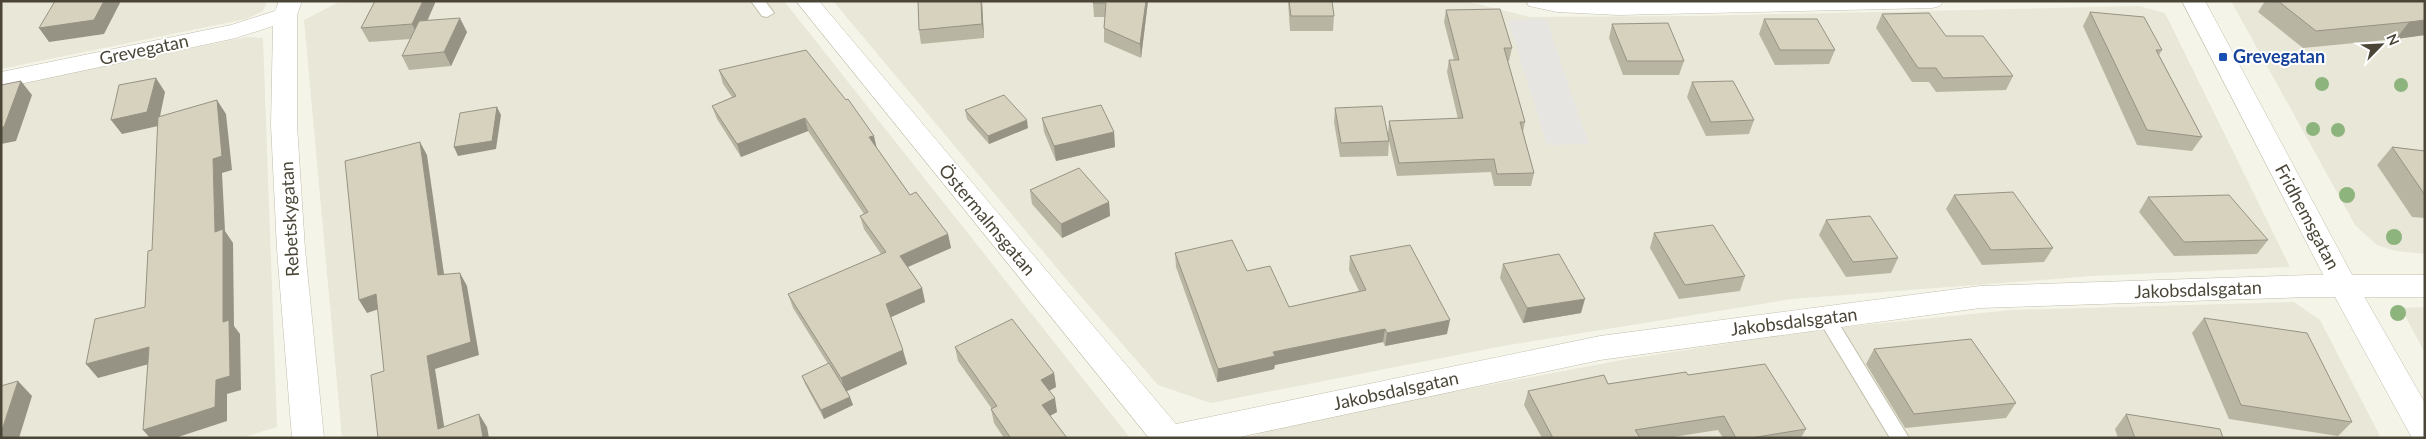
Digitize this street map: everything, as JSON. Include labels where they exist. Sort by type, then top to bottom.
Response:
[{"type":"street","name":"Östermalmsgatan","points":[[807,1],[1168,438]]},
{"type":"street","points":[[1537,1],[1557,5],[1618,8],[1932,1]]},
{"type":"street","name":"Fridhemsgatan","points":[[2193,1],[2343,286],[2425,432]]},
{"type":"street","name":"Grevegatan","points":[[1,80],[236,31],[288,8]]},
{"type":"street","name":"Rebetskygatan","points":[[288,8],[284,125],[303,436]]},
{"type":"street","name":"Jakobsdalsgatan","points":[[1173,438],[1600,348],[1662,338],[1827,319],[1980,297],[2343,286],[2425,286]]},
{"type":"lane","points":[[758,1],[767,13]]},
{"type":"lane","points":[[1827,319],[1900,438]]},
{"type":"shaded area","points":[[1,1],[267,1],[263,11],[246,19],[1,69]]},
{"type":"shaded area","points":[[363,1],[784,1],[1130,438],[342,438],[304,20],[337,3]]},
{"type":"shaded area","points":[[833,1],[1466,1],[1530,17],[1697,16],[2139,6],[2165,13],[2290,267],[2093,276],[1792,299],[1503,346],[1211,403],[1158,385],[1071,285]]},
{"type":"shaded area","points":[[2231,1],[2425,1],[2425,254],[2396,251],[2377,245],[2355,225]]},
{"type":"shaded area","points":[[1546,19],[1589,144],[1547,145],[1508,20]]},
{"type":"shaded area","points":[[247,37],[263,38],[277,427],[241,438],[1,438],[1,87]]},
{"type":"shaded area","points":[[2294,302],[2320,320],[2381,438],[1245,438],[1304,420],[1627,359],[1816,330],[2011,310]]},
{"type":"shaded area","points":[[2425,307],[2425,353],[2401,308]]},
{"type":"building","points":[[55,1],[104,1],[94,20],[39,28]]},
{"type":"building","points":[[375,1],[423,1],[412,24],[361,28]]},
{"type":"building","points":[[918,1],[981,1],[982,24],[919,30]]},
{"type":"building","points":[[1093,1],[1146,1],[1140,44],[1104,28],[1106,3],[1093,3]]},
{"type":"building","points":[[1289,1],[1332,1],[1334,16],[1291,16]]},
{"type":"building","points":[[2278,1],[2425,1],[2425,20],[2316,31]]},
{"type":"building","points":[[1500,9],[1512,48],[1504,48],[1525,122],[1520,122],[1534,173],[1497,174],[1494,159],[1399,163],[1389,121],[1463,118],[1449,60],[1459,60],[1446,10]]},
{"type":"building","points":[[2090,12],[2144,17],[2162,50],[2156,50],[2202,137],[2147,130]]},
{"type":"building","points":[[1929,13],[1946,36],[1983,36],[2013,76],[1943,78],[1936,68],[1918,68],[1882,14]]},
{"type":"building","points":[[460,18],[444,52],[402,56],[419,21]]},
{"type":"building","points":[[1764,19],[1817,19],[1835,50],[1780,50]]},
{"type":"building","points":[[1668,23],[1684,61],[1627,61],[1612,24]]},
{"type":"building","points":[[806,50],[846,100],[848,99],[874,136],[869,137],[910,195],[916,192],[948,234],[900,256],[922,288],[886,304],[903,350],[841,378],[788,294],[886,252],[860,216],[868,212],[805,118],[737,144],[712,106],[736,96],[719,70]]},
{"type":"building","points":[[156,78],[147,112],[111,120],[119,85]]},
{"type":"building","points":[[21,81],[4,127],[1,127],[1,85]]},
{"type":"building","points":[[1733,81],[1754,120],[1711,122],[1692,82]]},
{"type":"building","points":[[1004,95],[1027,120],[988,136],[965,110]]},
{"type":"building","points":[[217,100],[222,156],[213,159],[215,232],[223,229],[223,322],[229,320],[230,376],[216,380],[215,407],[143,430],[149,347],[86,364],[95,319],[145,307],[148,251],[152,250],[158,117]]},
{"type":"building","points":[[1101,105],[1114,132],[1054,146],[1042,118]]},
{"type":"building","points":[[1382,106],[1389,141],[1341,143],[1335,108]]},
{"type":"building","points":[[497,107],[492,141],[454,147],[460,113]]},
{"type":"building","points":[[420,142],[438,275],[460,273],[471,342],[427,356],[438,429],[479,414],[483,438],[378,438],[371,375],[384,371],[376,294],[359,300],[345,161]]},
{"type":"building","points":[[2392,147],[2425,151],[2425,195]]},
{"type":"building","points":[[1079,168],[1109,202],[1061,224],[1030,190]]},
{"type":"building","points":[[2013,192],[2053,248],[1991,250],[1954,195]]},
{"type":"building","points":[[2229,195],[2268,240],[2184,242],[2148,197]]},
{"type":"building","points":[[1870,216],[1898,258],[1853,262],[1826,220]]},
{"type":"building","points":[[1713,225],[1745,276],[1685,285],[1654,233]]},
{"type":"building","points":[[1232,240],[1247,271],[1270,266],[1289,307],[1366,290],[1350,256],[1410,245],[1450,320],[1387,333],[1385,329],[1273,352],[1275,356],[1218,369],[1175,253]]},
{"type":"building","points":[[1559,254],[1585,299],[1527,308],[1503,264]]},
{"type":"building","points":[[2204,318],[2307,333],[2352,422],[2241,405]]},
{"type":"building","points":[[1012,319],[1054,373],[1041,380],[1055,398],[1042,405],[1067,438],[1009,438],[991,409],[997,406],[955,347]]},
{"type":"building","points":[[1971,339],[2016,403],[1914,414],[1874,349]]},
{"type":"building","points":[[829,363],[850,397],[821,410],[802,376]]},
{"type":"building","points":[[1765,364],[1806,429],[1751,438],[1736,438],[1724,416],[1635,430],[1640,438],[1553,438],[1528,391],[1604,375],[1608,384],[1686,372],[1688,375]]},
{"type":"building","points":[[18,381],[1,433],[1,386]]},
{"type":"building","points":[[2126,414],[2220,429],[2223,438],[2135,438]]},
{"type":"place","name":"Grevegatan","points":[[2223,57]]}]
